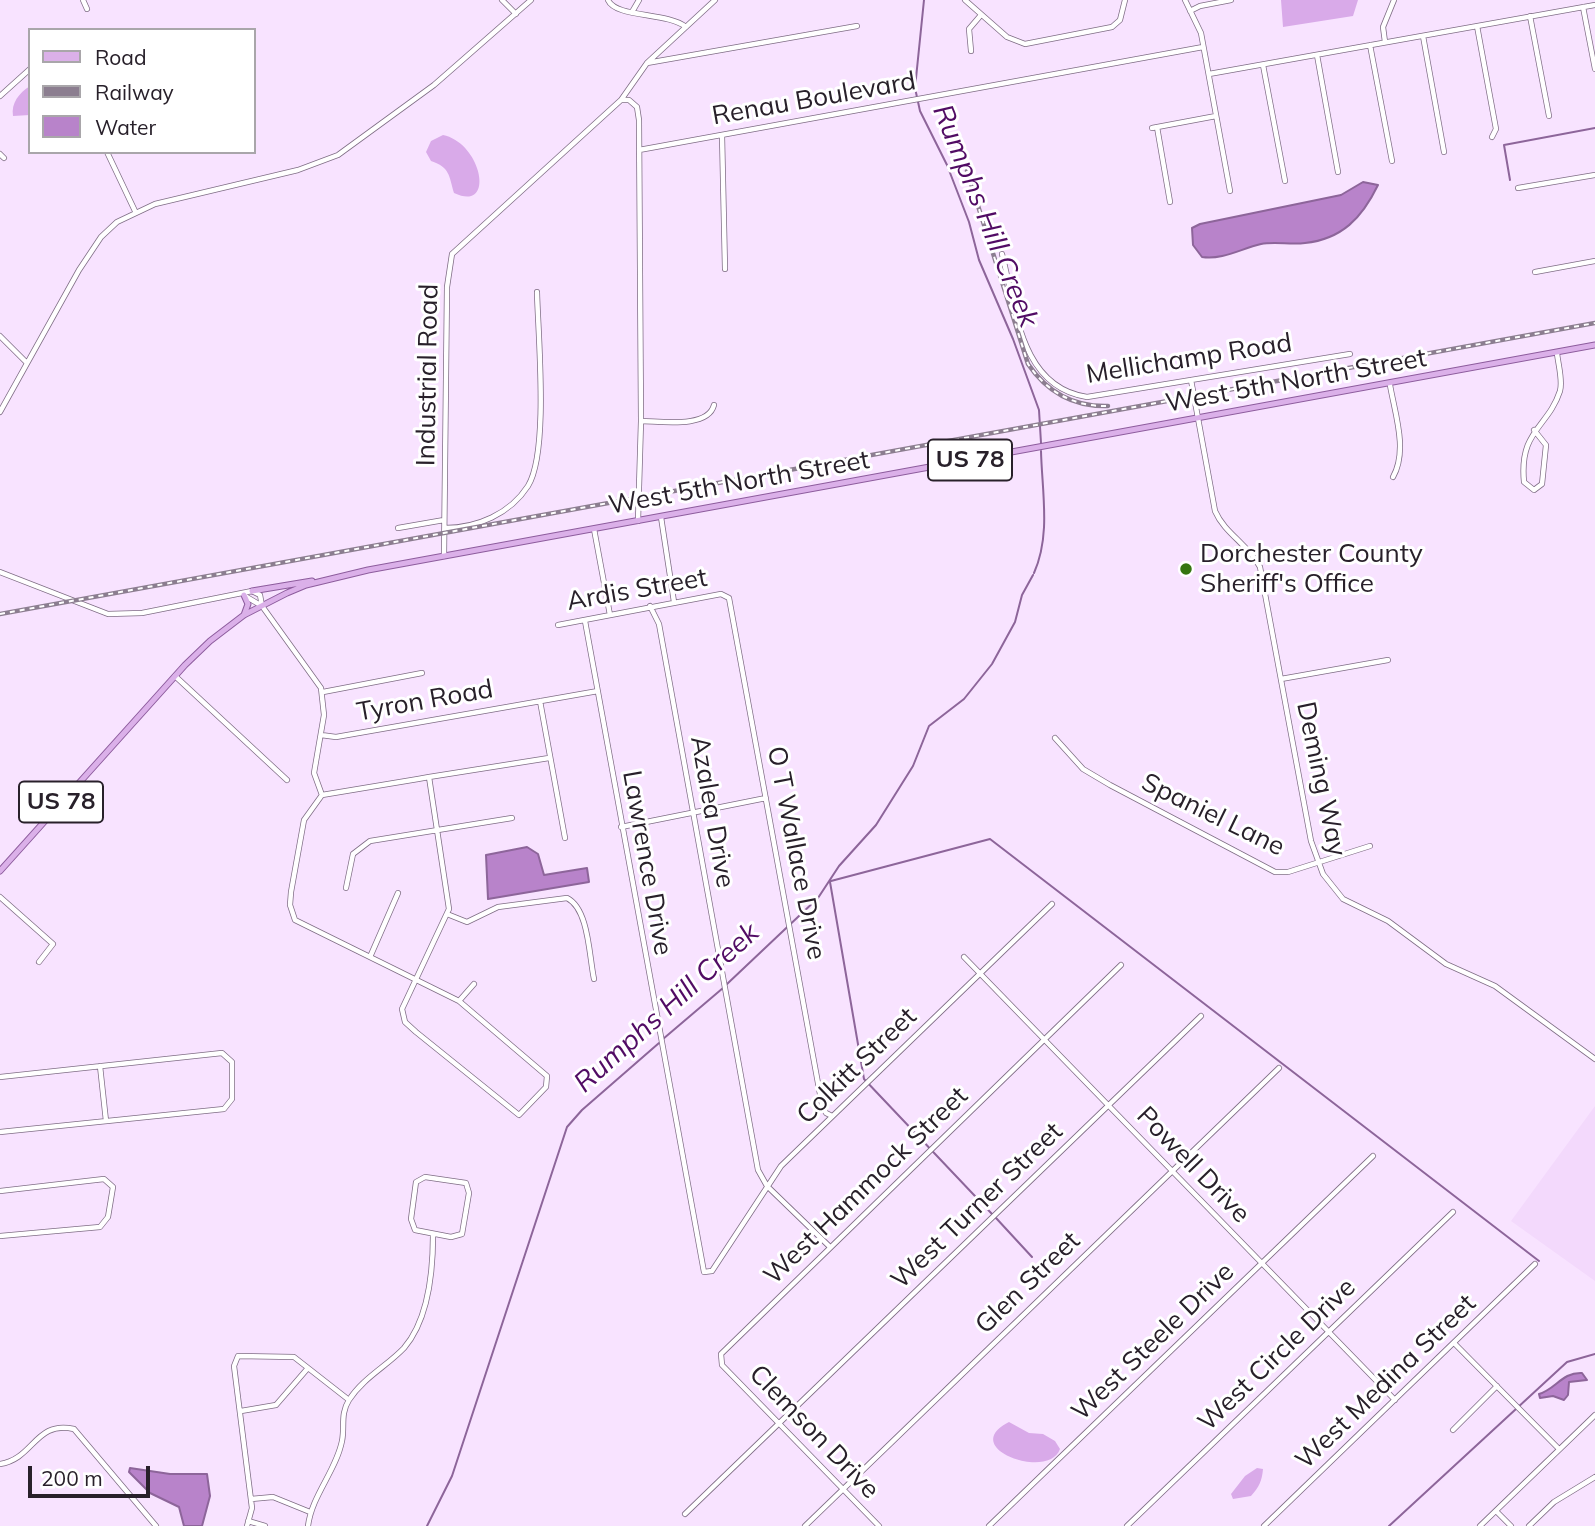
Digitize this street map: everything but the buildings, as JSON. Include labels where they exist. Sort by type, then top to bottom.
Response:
[{"type":"main road","name":"West 5th North Street","points":[[0,871],[175,676],[210,641],[244,615],[315,583],[444,556],[1390,385],[1595,345]]},
{"type":"main road","points":[[252,591],[307,580],[315,583]]},
{"type":"main road","points":[[244,595],[248,604],[244,615]]},
{"type":"street","points":[[83,0],[87,9]]},
{"type":"street","points":[[502,0],[516,14]]},
{"type":"street","points":[[0,412],[96,243],[111,226],[135,211],[181,197],[298,170],[338,155],[427,91],[531,0]]},
{"type":"street","points":[[608,0],[613,7],[671,18],[686,27]]},
{"type":"street","points":[[632,12],[639,0]]},
{"type":"street","name":"Industrial Road","points":[[444,556],[447,286],[452,254],[621,100],[647,64],[715,0]]},
{"type":"street","points":[[965,0],[1015,42],[1033,44],[1112,27],[1121,20],[1125,0]]},
{"type":"street","points":[[1185,0],[1200,29],[1230,191]]},
{"type":"street","points":[[1190,11],[1200,6],[1231,0]]},
{"type":"street","points":[[1385,42],[1383,27],[1394,0]]},
{"type":"street","points":[[1209,75],[1595,5]]},
{"type":"street","points":[[1583,7],[1595,69]]},
{"type":"street","points":[[971,51],[969,29],[981,15]]},
{"type":"street","points":[[1530,16],[1549,116]]},
{"type":"street","points":[[647,64],[857,26]]},
{"type":"street","points":[[1477,26],[1496,129],[1492,137]]},
{"type":"street","points":[[1423,36],[1444,152]]},
{"type":"street","points":[[1370,45],[1392,161]]},
{"type":"street","name":"Renau Boulevard","points":[[639,150],[1203,47]]},
{"type":"street","points":[[1317,55],[1338,172]]},
{"type":"street","points":[[1263,65],[1285,181]]},
{"type":"street","points":[[0,96],[28,71]]},
{"type":"street","points":[[621,100],[629,100],[636,107],[639,150],[638,521]]},
{"type":"street","points":[[1170,202],[1154,128],[1216,116]]},
{"type":"street","points":[[722,135],[724,269]]},
{"type":"street","points":[[108,154],[135,211]]},
{"type":"street","points":[[1518,188],[1595,175]]},
{"type":"street","name":"Mellichamp Road","points":[[1002,254],[1030,356],[1039,371],[1069,394],[1087,397],[1350,354]]},
{"type":"street","points":[[1535,272],[1595,261]]},
{"type":"street","points":[[445,528],[466,528],[488,520],[529,485],[538,452],[540,419],[537,292]]},
{"type":"street","points":[[0,336],[27,363]]},
{"type":"street","points":[[1534,430],[1546,445],[1542,484],[1534,490],[1525,485],[1524,454],[1534,430],[1561,389],[1557,353]]},
{"type":"street","name":"Deming Way","points":[[1191,380],[1214,511],[1226,529],[1253,553],[1260,567],[1316,861],[1329,886],[1343,899],[1388,921],[1446,964],[1495,986],[1595,1059]]},
{"type":"street","points":[[1390,385],[1400,444],[1400,459],[1392,477]]},
{"type":"street","points":[[640,421],[698,419],[709,415],[714,405]]},
{"type":"street","points":[[661,517],[674,602]]},
{"type":"street","points":[[398,528],[444,520]]},
{"type":"street","points":[[594,529],[610,615]]},
{"type":"street","points":[[0,572],[108,614],[142,613],[252,591],[260,595],[262,606],[289,647],[313,673],[323,692],[324,715],[314,773],[322,795]]},
{"type":"street","points":[[230,596],[244,595],[262,606]]},
{"type":"street","name":"Ardis Street","points":[[558,625],[650,606],[724,595]]},
{"type":"street","name":"O T Wallace Drive","points":[[724,595],[732,607],[822,1105],[826,1113],[833,1116]]},
{"type":"street","name":"Azalea Drive","points":[[650,606],[659,624],[757,1164],[767,1186],[830,1247]]},
{"type":"street","name":"Lawrence Drive","points":[[585,621],[702,1270],[709,1273]]},
{"type":"street","points":[[1280,679],[1388,660]]},
{"type":"street","points":[[323,692],[422,673]]},
{"type":"street","points":[[175,676],[287,780]]},
{"type":"street","name":"Tyron Road","points":[[321,735],[336,737],[598,691]]},
{"type":"street","points":[[537,701],[565,838]]},
{"type":"street","name":"Spaniel Lane","points":[[1055,738],[1083,769],[1275,872],[1288,872],[1370,846]]},
{"type":"street","points":[[429,776],[449,904],[447,914],[416,979],[402,1009],[405,1022],[514,1113],[524,1113],[546,1087],[547,1076],[459,1001],[416,979],[300,924],[289,915],[290,892],[304,820],[322,795],[429,776],[549,758]]},
{"type":"street","points":[[621,827],[766,798]]},
{"type":"street","points":[[345,888],[353,854],[364,844],[512,818]]},
{"type":"street","points":[[370,957],[398,894]]},
{"type":"street","points":[[0,897],[53,944],[39,962]]},
{"type":"street","points":[[447,914],[467,922],[498,907],[567,898],[575,902],[581,914],[594,979]]},
{"type":"street","name":"Colkitt Street","points":[[709,1273],[781,1166],[1052,904]]},
{"type":"street","name":"Powell Drive","points":[[964,957],[1395,1401]]},
{"type":"street","name":"West Hammock Street","points":[[722,1365],[721,1354],[725,1349],[1121,965]]},
{"type":"street","points":[[459,1001],[474,984]]},
{"type":"street","name":"West Turner Street","points":[[685,1514],[1201,1016]]},
{"type":"street","points":[[0,1077],[222,1053],[232,1062],[232,1099],[224,1109],[0,1132]]},
{"type":"street","points":[[100,1066],[106,1121]]},
{"type":"street","name":"Glen Street","points":[[805,1526],[1279,1068]]},
{"type":"street","name":"West Steele Drive","points":[[989,1526],[1373,1156]]},
{"type":"street","points":[[425,1177],[466,1183],[469,1193],[462,1234],[433,1235],[415,1230],[411,1220],[416,1182],[425,1177]]},
{"type":"street","points":[[0,1191],[104,1178],[111,1183],[113,1190],[108,1217],[97,1228],[0,1236]]},
{"type":"street","name":"West Circle Drive","points":[[1127,1526],[1453,1212]]},
{"type":"street","points":[[308,1526],[310,1512],[343,1441],[341,1422],[349,1400],[377,1369],[404,1348],[420,1323],[433,1265],[433,1235]]},
{"type":"street","name":"West Medina Street","points":[[1264,1526],[1535,1264]]},
{"type":"street","points":[[1454,1343],[1559,1450]]},
{"type":"street","points":[[265,1526],[248,1524],[251,1500],[234,1366],[238,1356],[294,1357],[349,1400]]},
{"type":"street","name":"Clemson Drive","points":[[722,1365],[878,1526]]},
{"type":"street","points":[[241,1411],[276,1405],[308,1368]]},
{"type":"street","points":[[1453,1430],[1497,1386]]},
{"type":"street","points":[[1480,1526],[1595,1415]]},
{"type":"street","points":[[0,1464],[12,1462],[50,1429],[59,1425],[74,1429],[156,1526]]},
{"type":"street","points":[[1530,1526],[1554,1502],[1595,1477]]},
{"type":"street","points":[[251,1500],[273,1497],[310,1512]]},
{"type":"street","points":[[1496,1511],[1511,1526]]},
{"type":"shaded area","points":[[1281,0],[1358,0],[1353,16],[1283,27]]},
{"type":"shaded area","points":[[28,88],[28,115],[13,116],[13,107]]},
{"type":"shaded area","points":[[443,135],[467,150],[475,162],[479,186],[475,194],[467,197],[454,193],[445,169],[431,161],[426,152],[431,141]]},
{"type":"shaded area","points":[[1595,1106],[1595,1281],[1511,1221]]},
{"type":"shaded area","points":[[1009,1422],[1029,1433],[1043,1434],[1055,1441],[1060,1449],[1053,1458],[1040,1462],[1011,1457],[999,1450],[993,1442],[996,1432]]},
{"type":"shaded area","points":[[1257,1468],[1263,1469],[1263,1473],[1254,1493],[1233,1499],[1231,1494],[1245,1476]]},
{"type":"water","points":[[1363,182],[1378,185],[1358,217],[1330,237],[1305,243],[1261,244],[1210,258],[1202,257],[1193,245],[1192,228],[1200,224],[1341,195]]},
{"type":"water","points":[[527,847],[538,854],[544,875],[587,868],[589,882],[488,899],[486,855]]},
{"type":"water","points":[[1582,1373],[1587,1380],[1569,1382],[1568,1395],[1564,1400],[1553,1396],[1540,1398],[1539,1394],[1569,1375]]},
{"type":"water","points":[[130,1468],[170,1474],[207,1474],[210,1496],[202,1526],[184,1526],[179,1507],[150,1493],[129,1472]]},
{"type":"waterway","name":"Rumphs Hill Creek","points":[[924,0],[915,88],[920,111],[947,165],[969,222],[979,260],[1013,339],[1039,410],[1041,443]]},
{"type":"waterway","points":[[1510,180],[1504,145],[1595,128]]},
{"type":"waterway","name":"Rumphs Hill Creek","points":[[1034,573],[1044,529],[1041,451]]},
{"type":"waterway","name":"Rumphs Hill Creek","points":[[727,984],[818,898],[839,866],[876,825],[913,766],[929,726],[964,699],[992,664],[1015,622],[1022,595],[1033,575]]},
{"type":"waterway","points":[[831,881],[990,839],[1539,1261]]},
{"type":"waterway","points":[[830,882],[864,1079],[992,1214]]},
{"type":"waterway","name":"Rumphs Hill Creek","points":[[663,1039],[723,988]]},
{"type":"waterway","name":"Rumphs Hill Creek","points":[[427,1526],[452,1476],[567,1127],[582,1110],[659,1043]]},
{"type":"waterway","points":[[996,1218],[1032,1257]]},
{"type":"waterway","points":[[1389,1526],[1567,1362],[1595,1354]]},
{"type":"railway","points":[[967,171],[1028,364],[1044,383],[1062,396],[1084,404],[1108,406]]},
{"type":"railway","points":[[0,614],[1595,323]]},
{"type":"place","name":"Dorchester County Sheriff's Office","points":[[1186,569]]}]
